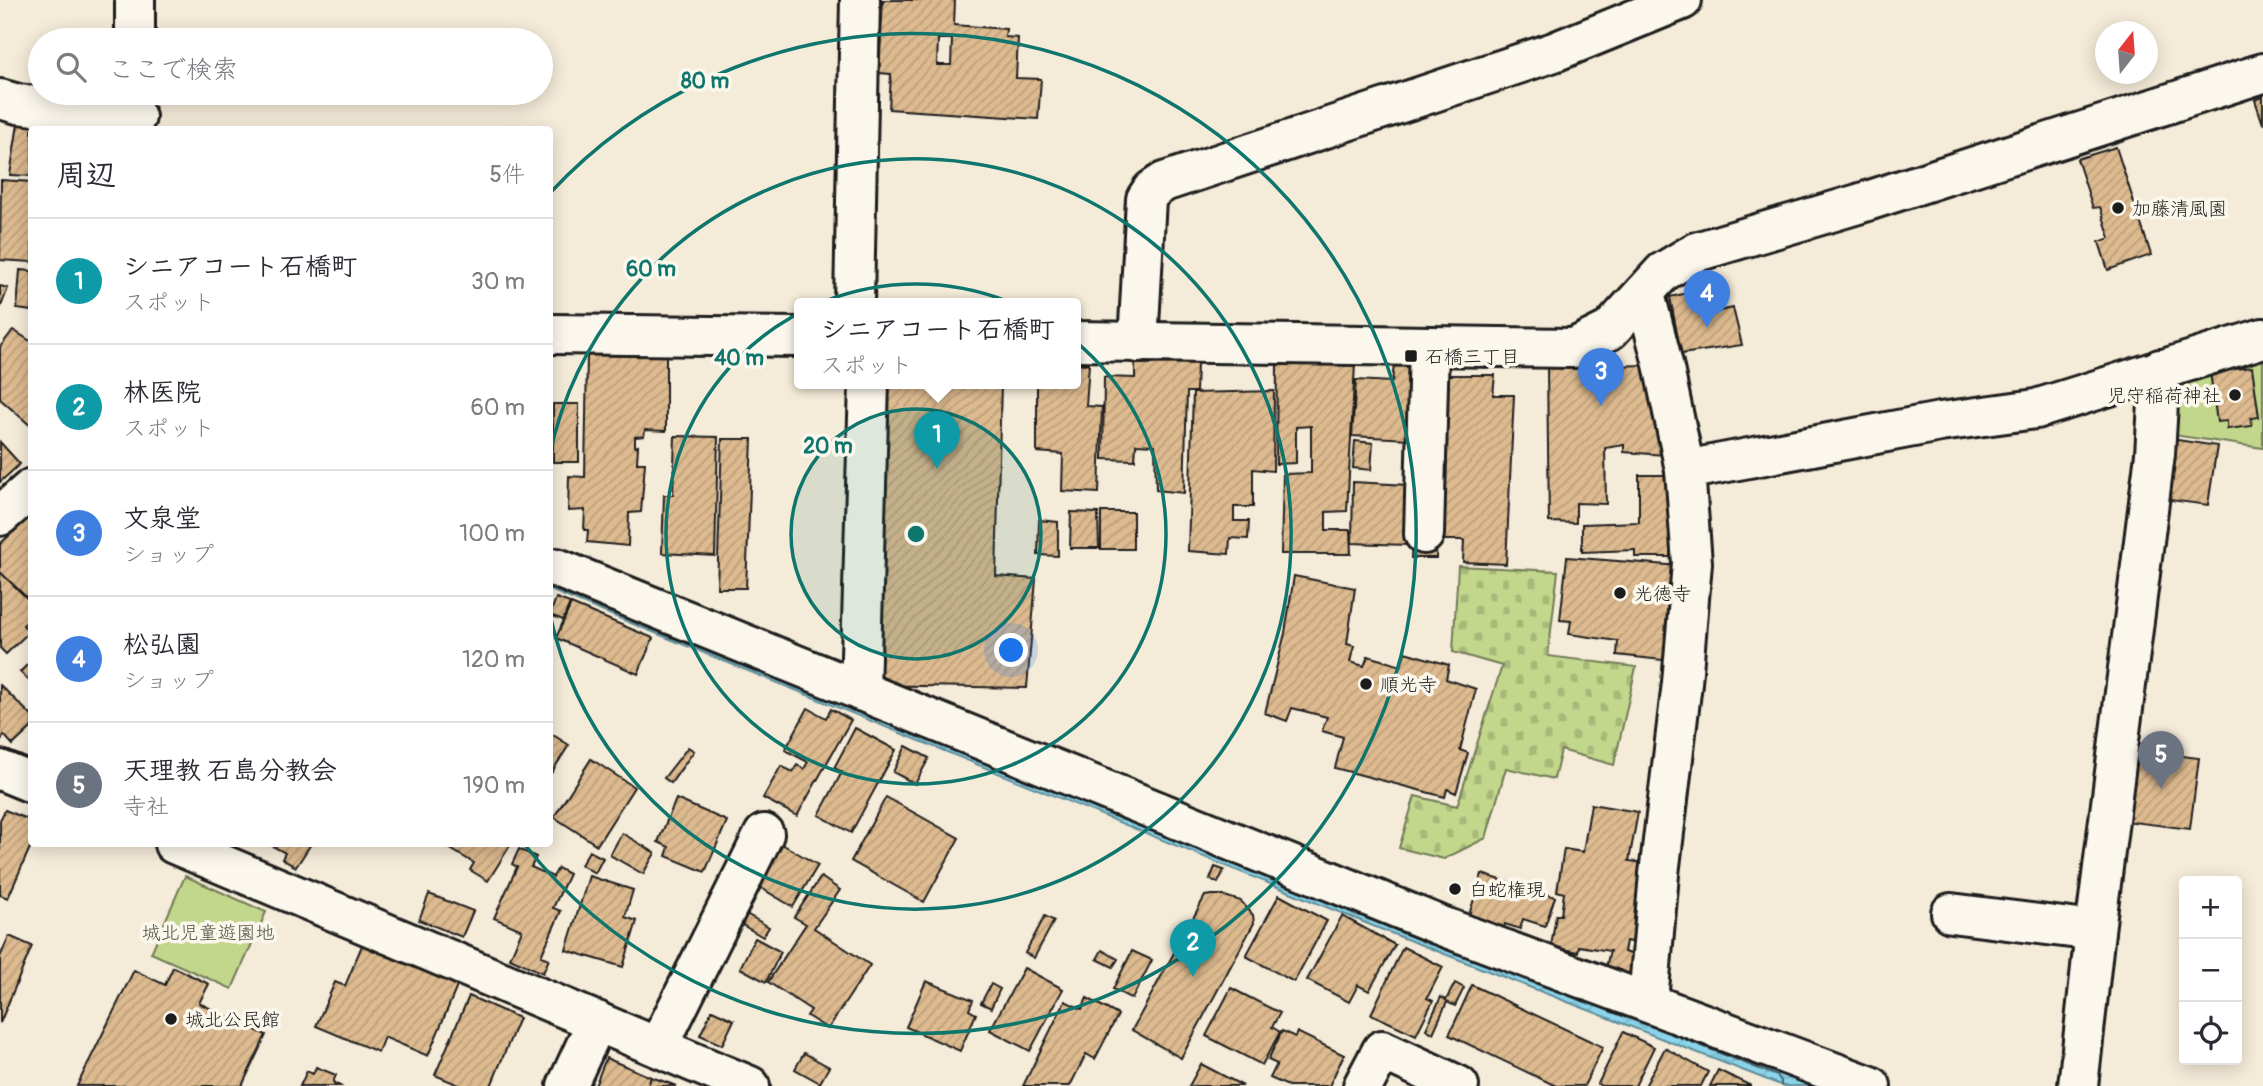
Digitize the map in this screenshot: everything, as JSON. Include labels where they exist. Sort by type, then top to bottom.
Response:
[{"type":"street","points":[[135,0],[135,28]]},
{"type":"street","points":[[854,298],[860,0]]},
{"type":"street","points":[[1138,343],[1146,199],[1152,190],[1164,182],[1554,52],[1682,0]]},
{"type":"street","points":[[1081,341],[1574,348],[1611,330],[1663,272],[1696,252],[1857,204],[2197,92],[2263,73]]},
{"type":"street","points":[[0,99],[28,105]]},
{"type":"street","points":[[31,105],[136,113]]},
{"type":"street","points":[[1644,294],[1663,364],[1685,470],[1692,563],[1648,1001]]},
{"type":"street","points":[[553,334],[794,337]]},
{"type":"street","points":[[1685,470],[1940,422],[2036,409],[2263,338]]},
{"type":"street","points":[[1424,534],[1429,346]]},
{"type":"street","points":[[2078,1086],[2155,454],[2160,369]]},
{"type":"street","points":[[860,691],[869,389]]},
{"type":"street","points":[[0,516],[28,492]]},
{"type":"street","points":[[557,568],[1439,925],[1871,1086]]},
{"type":"street","points":[[0,770],[28,781]]},
{"type":"street","points":[[657,1047],[764,834]]},
{"type":"street","points":[[181,847],[750,1086]]},
{"type":"street","points":[[1951,913],[2095,932]]},
{"type":"street","points":[[567,1086],[597,1021]]},
{"type":"street","points":[[1363,1086],[1382,1050],[1459,1086]]},
{"type":"green space","points":[[2263,350],[2263,448],[2166,434],[2174,370]]},
{"type":"green space","points":[[1458,566],[1558,571],[1548,656],[1636,667],[1614,765],[1561,750],[1554,779],[1506,768],[1486,838],[1444,859],[1399,848],[1415,796],[1457,806],[1502,666],[1453,652]]},
{"type":"green space","name":"城北児童遊園地","points":[[185,876],[266,912],[232,989],[151,953]]},
{"type":"water","points":[[553,573],[1845,1086],[1783,1086],[1378,928],[553,591]]},
{"type":"building","points":[[883,0],[955,0],[954,25],[1006,29],[1005,37],[1018,38],[1016,78],[1041,79],[1038,119],[889,109],[891,74],[879,73]],"holes":[[[938,39],[952,39],[951,65],[937,65]]]},
{"type":"building","points":[[2263,97],[2263,124],[2255,100]]},
{"type":"building","points":[[18,124],[30,126],[28,176],[10,175]]},
{"type":"building","name":"加藤清風園","points":[[2116,147],[2151,255],[2108,270],[2099,242],[2110,238],[2100,207],[2093,208],[2077,159]]},
{"type":"building","points":[[1,180],[28,182],[28,262],[0,260]]},
{"type":"building","points":[[20,270],[28,271],[28,310],[17,309]]},
{"type":"building","points":[[0,286],[8,288],[0,309]]},
{"type":"building","points":[[1710,288],[1715,312],[1733,308],[1742,345],[1681,354],[1670,297]]},
{"type":"building","points":[[13,330],[28,339],[28,424],[0,399],[0,347]]},
{"type":"building","points":[[587,355],[666,356],[666,431],[645,430],[644,436],[635,437],[635,447],[638,446],[637,463],[645,463],[641,512],[629,513],[628,546],[587,542],[588,530],[584,530],[585,510],[568,511],[569,476],[585,477]]},
{"type":"building","points":[[1197,363],[1196,392],[1187,392],[1184,493],[1156,490],[1155,445],[1136,444],[1135,460],[1103,459],[1104,377],[1135,378],[1135,364]]},
{"type":"building","points":[[1277,363],[1355,364],[1347,511],[1326,512],[1326,530],[1350,530],[1351,554],[1281,554],[1283,474],[1311,473],[1311,426],[1296,427],[1296,463],[1276,464]]},
{"type":"building","points":[[1081,364],[1089,364],[1086,406],[1102,407],[1099,493],[1062,491],[1063,454],[1037,452],[1037,389],[1081,389]]},
{"type":"building","points":[[1394,364],[1411,365],[1409,439],[1352,436],[1356,380],[1392,382]]},
{"type":"building","points":[[1645,365],[1665,455],[1624,452],[1624,445],[1605,448],[1606,504],[1576,503],[1576,523],[1549,522],[1547,368]]},
{"type":"building","name":"児守稲荷神社","points":[[2252,367],[2259,417],[2251,418],[2252,426],[2227,429],[2227,421],[2217,422],[2210,372]]},
{"type":"building","points":[[1444,375],[1495,375],[1493,395],[1514,395],[1506,564],[1463,562],[1464,540],[1437,540]]},
{"type":"building","points":[[877,389],[1001,389],[996,576],[1036,579],[1027,688],[868,685]]},
{"type":"building","points":[[1274,391],[1273,471],[1253,469],[1253,507],[1234,507],[1234,521],[1249,521],[1248,539],[1230,538],[1229,554],[1188,551],[1193,393]]},
{"type":"building","points":[[553,404],[579,404],[579,462],[553,462]]},
{"type":"building","points":[[675,436],[718,437],[715,556],[662,553],[664,495],[673,495]]},
{"type":"building","points":[[722,439],[752,439],[746,588],[717,588]]},
{"type":"building","points":[[2171,439],[2217,446],[2208,505],[2162,499]]},
{"type":"building","points":[[1355,441],[1373,443],[1371,470],[1353,468]]},
{"type":"building","points":[[0,442],[20,464],[0,482]]},
{"type":"building","points":[[1639,475],[1670,475],[1670,557],[1635,557],[1635,550],[1582,552],[1582,524],[1639,522]]},
{"type":"building","points":[[1353,482],[1408,485],[1407,545],[1352,543]]},
{"type":"building","points":[[1071,512],[1098,513],[1099,548],[1070,548]]},
{"type":"building","points":[[1101,512],[1133,512],[1133,549],[1101,549]]},
{"type":"building","points":[[28,518],[28,599],[0,572],[0,544]]},
{"type":"building","points":[[1039,520],[1058,522],[1058,556],[1038,555]]},
{"type":"building","points":[[1412,538],[1437,539],[1436,558],[1411,558]]},
{"type":"building","name":"光徳寺","points":[[1567,557],[1680,566],[1671,661],[1617,655],[1618,641],[1569,634],[1571,621],[1560,620]]},
{"type":"building","points":[[0,572],[28,599],[28,621],[23,625],[28,633],[6,654],[0,648]]},
{"type":"building","name":"順光寺","points":[[1294,576],[1355,588],[1347,644],[1354,646],[1350,662],[1364,666],[1368,656],[1401,666],[1405,652],[1449,665],[1446,679],[1476,689],[1460,750],[1468,753],[1456,793],[1447,789],[1445,797],[1335,768],[1343,737],[1322,731],[1327,717],[1292,708],[1287,721],[1265,713],[1285,633]]},
{"type":"building","points":[[556,598],[570,603],[563,620],[553,616]]},
{"type":"building","points":[[571,604],[653,638],[638,674],[556,638]]},
{"type":"building","points":[[28,664],[28,679],[20,672]]},
{"type":"building","points":[[0,685],[28,712],[28,731],[13,745],[4,735],[0,743]]},
{"type":"building","points":[[808,708],[826,718],[831,709],[851,720],[797,816],[763,798],[781,766],[793,772],[797,765],[804,769],[808,762],[785,750]]},
{"type":"building","points":[[855,728],[896,750],[851,833],[819,815],[842,772],[834,768]]},
{"type":"building","points":[[553,735],[569,745],[553,770]]},
{"type":"building","points":[[906,746],[929,758],[915,784],[893,772]]},
{"type":"building","points":[[688,747],[694,751],[671,783],[664,778]]},
{"type":"building","points":[[2133,750],[2199,758],[2190,829],[2124,821]]},
{"type":"building","points":[[591,759],[634,787],[597,845],[554,817]]},
{"type":"building","points":[[886,797],[959,838],[924,902],[851,861]]},
{"type":"building","points":[[676,799],[727,821],[705,872],[666,856],[669,847],[658,842]]},
{"type":"building","points":[[1591,804],[1638,812],[1629,861],[1645,863],[1635,911],[1647,913],[1643,945],[1626,941],[1624,952],[1639,956],[1633,982],[1604,975],[1610,951],[1579,946],[1578,952],[1551,947],[1556,915],[1561,915],[1564,893],[1557,891],[1564,849],[1583,852]]},
{"type":"building","points":[[5,810],[28,819],[28,847],[30,847],[8,898],[0,895],[0,820]]},
{"type":"building","points":[[622,833],[655,853],[643,874],[610,855]]},
{"type":"building","points":[[775,840],[818,865],[793,907],[751,882]]},
{"type":"building","points":[[274,847],[309,847],[296,867],[282,859],[285,853]]},
{"type":"building","points":[[447,847],[509,847],[488,881],[470,870],[474,863]]},
{"type":"building","points":[[519,849],[536,857],[531,867],[553,877],[558,868],[569,874],[553,908],[561,911],[541,956],[549,959],[543,973],[510,958],[522,930],[494,918],[517,867],[512,864]]},
{"type":"building","points":[[589,851],[603,858],[595,873],[581,865]]},
{"type":"building","points":[[1215,867],[1224,870],[1218,883],[1210,879]]},
{"type":"building","points":[[1482,874],[1555,897],[1545,926],[1523,919],[1520,929],[1505,924],[1502,933],[1467,921]]},
{"type":"building","points":[[589,876],[633,890],[625,917],[637,921],[623,967],[566,950]]},
{"type":"building","points":[[821,877],[840,890],[814,928],[870,965],[828,1029],[807,1016],[811,1010],[768,982],[806,924],[794,917]]},
{"type":"building","points":[[429,894],[473,911],[462,937],[419,920]]},
{"type":"building","points":[[1279,895],[1327,921],[1294,982],[1246,956]]},
{"type":"building","points":[[1205,896],[1241,901],[1253,915],[1254,923],[1181,1058],[1132,1030]]},
{"type":"building","points":[[743,912],[769,927],[763,937],[737,922]]},
{"type":"building","points":[[1045,916],[1054,921],[1034,958],[1025,953]]},
{"type":"building","points":[[1342,916],[1395,945],[1369,991],[1358,985],[1349,1002],[1307,980]]},
{"type":"building","points":[[9,936],[32,946],[0,1023],[0,957]]},
{"type":"building","points":[[755,938],[781,952],[766,982],[740,968]]},
{"type":"building","points":[[363,943],[458,984],[428,1056],[384,1037],[378,1052],[316,1026],[335,982],[345,986]]},
{"type":"building","points":[[1403,947],[1443,967],[1427,998],[1433,1001],[1416,1035],[1371,1014]]},
{"type":"building","points":[[1102,950],[1118,959],[1113,967],[1097,959]]},
{"type":"building","points":[[1132,951],[1152,960],[1132,999],[1113,989]]},
{"type":"building","name":"城北公民館","points":[[173,967],[209,984],[199,1003],[266,1035],[242,1086],[77,1086],[134,970],[165,985]]},
{"type":"building","points":[[1024,968],[1063,989],[1030,1051],[990,1030]]},
{"type":"building","points":[[926,981],[973,1000],[969,1010],[976,1014],[960,1051],[906,1027]]},
{"type":"building","points":[[1455,983],[1464,988],[1455,1006],[1447,1002],[1433,1033],[1426,1029],[1441,997],[1446,1000]]},
{"type":"building","points":[[991,984],[1000,989],[991,1008],[981,1003]]},
{"type":"building","points":[[1472,985],[1603,1047],[1584,1086],[1556,1086],[1449,1035]]},
{"type":"building","points":[[1231,988],[1280,1013],[1272,1027],[1280,1032],[1262,1065],[1206,1036]]},
{"type":"building","points":[[469,996],[519,1018],[491,1086],[461,1086],[435,1075]]},
{"type":"building","points":[[1087,998],[1118,1015],[1095,1059],[1086,1054],[1070,1086],[1023,1086],[1065,1001],[1082,1009]]},
{"type":"building","points":[[712,1010],[734,1020],[722,1045],[700,1035]]},
{"type":"building","points":[[1282,1031],[1295,1037],[1297,1032],[1344,1055],[1329,1086],[1288,1086],[1270,1078],[1277,1064],[1268,1060]]},
{"type":"building","points":[[1623,1032],[1654,1047],[1635,1086],[1601,1086],[1598,1084]]},
{"type":"building","points":[[1665,1048],[1708,1072],[1701,1086],[1645,1086]]},
{"type":"building","points":[[804,1053],[829,1067],[820,1083],[795,1069]]},
{"type":"building","points":[[606,1058],[651,1077],[648,1086],[595,1086]]},
{"type":"building","points":[[1201,1064],[1243,1086],[1189,1086]]},
{"type":"building","points":[[316,1067],[336,1075],[333,1082],[340,1086],[300,1086],[307,1071],[313,1074]]},
{"type":"building","points":[[1718,1070],[1751,1086],[1710,1086]]},
{"type":"building","points":[[651,1077],[677,1086],[648,1086]]},
{"type":"place","name":"加藤清風園","points":[[2118,208]]},
{"type":"place","name":"松弘園","points":[[1707,328]]},
{"type":"place","name":"石橋三丁目","points":[[1411,356]]},
{"type":"place","name":"児守稲荷神社","points":[[2235,395]]},
{"type":"place","name":"文泉堂","points":[[1601,406]]},
{"type":"place","name":"シニアコート石橋町","points":[[937,469]]},
{"type":"place","name":"光徳寺","points":[[1620,593]]},
{"type":"place","name":"順光寺","points":[[1366,684]]},
{"type":"place","name":"天理教 石島分教会","points":[[2161,789]]},
{"type":"place","name":"白蛇権現","points":[[1455,889]]},
{"type":"place","name":"林医院","points":[[1193,977]]},
{"type":"place","name":"城北公民館","points":[[171,1019]]}]
